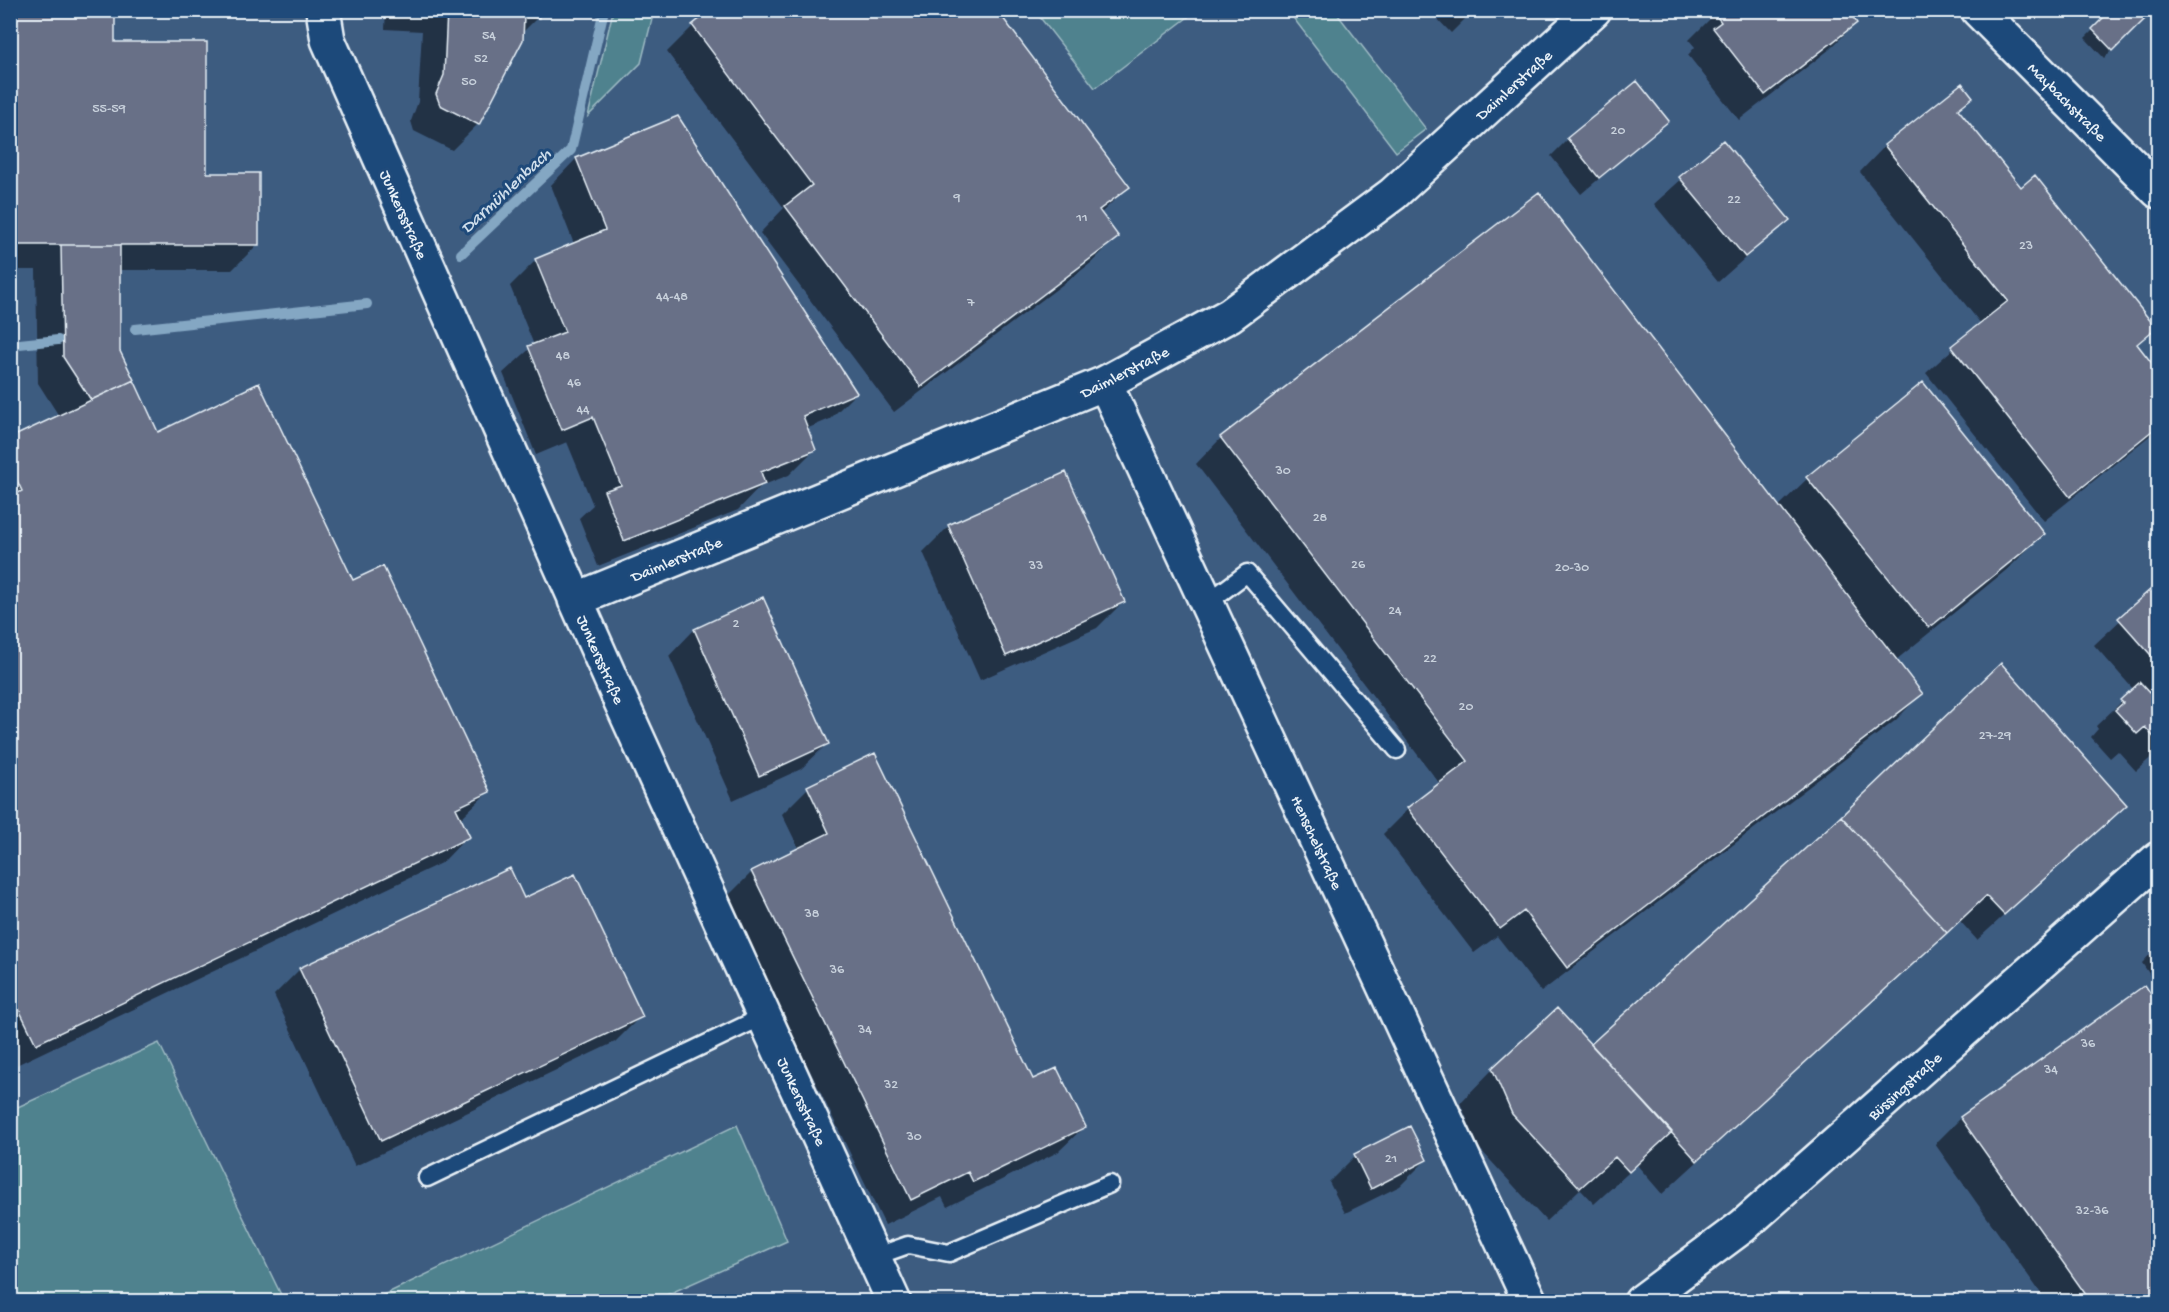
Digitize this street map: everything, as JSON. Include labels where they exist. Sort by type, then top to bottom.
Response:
[{"type":"street","name":"Junkersstraße","points":[[323,10],[328,40],[575,600],[894,1302]]},
{"type":"street","name":"Daimlerstraße","points":[[575,600],[1105,383],[1230,315],[1393,194],[1593,10]]},
{"type":"street","name":"Maybachstraße","points":[[1978,10],[2158,191]]},
{"type":"street","name":"Henschelstraße","points":[[1105,383],[1530,1302]]},
{"type":"street","name":"Büssingstraße","points":[[1641,1302],[1743,1226],[2158,859]]},
{"type":"lane","points":[[1207,603],[1247,573],[1397,750]]},
{"type":"lane","points":[[426,1178],[764,1016]]},
{"type":"lane","points":[[874,1257],[908,1245],[949,1253],[1110,1184]]},
{"type":"shaded area","points":[[11,11],[2158,11],[2158,1301],[11,1301]]},
{"type":"green space","points":[[613,11],[654,11],[641,63],[588,116]]},
{"type":"green space","points":[[1035,11],[1196,11],[1095,88]]},
{"type":"green space","points":[[1288,11],[1335,11],[1426,129],[1396,152]]},
{"type":"green space","points":[[159,1043],[284,1301],[11,1301],[11,1110]]},
{"type":"green space","points":[[737,1125],[787,1241],[653,1301],[371,1301]]},
{"type":"building","points":[[10,10],[115,10],[115,42],[207,42],[207,173],[259,173],[259,245],[10,245]]},
{"type":"building","points":[[447,10],[539,10],[539,18],[524,16],[523,40],[479,125],[440,105],[436,94],[444,75]]},
{"type":"building","points":[[711,10],[997,10],[1130,187],[1099,210],[1119,237],[921,387],[785,206],[812,185],[692,25]]},
{"type":"building","points":[[1717,10],[1848,10],[1857,23],[1765,95],[1713,28],[1721,22],[1714,13]]},
{"type":"building","points":[[2111,10],[2154,10],[2113,51],[2092,29]]},
{"type":"building","points":[[1637,81],[1669,121],[1599,178],[1567,138]]},
{"type":"building","points":[[1962,83],[1973,97],[1958,109],[2021,187],[2035,175],[2156,328],[2137,344],[2158,371],[2158,426],[2070,497],[1951,346],[2008,301],[1884,145]]},
{"type":"building","points":[[678,116],[857,393],[803,416],[816,450],[761,472],[765,484],[624,541],[604,491],[621,485],[593,417],[562,430],[528,346],[565,332],[535,259],[605,230],[576,158]]},
{"type":"building","points":[[1723,140],[1790,220],[1745,257],[1679,177]]},
{"type":"building","points":[[1539,192],[1923,694],[1567,968],[1524,911],[1500,929],[1407,808],[1468,761],[1220,437]]},
{"type":"building","points":[[61,245],[120,245],[120,351],[134,380],[91,400],[63,357]]},
{"type":"building","points":[[134,380],[158,432],[259,383],[353,580],[383,566],[490,792],[456,808],[470,837],[36,1044],[10,991],[10,497],[22,491],[10,466],[10,438]]},
{"type":"building","points":[[1923,382],[2045,534],[1929,628],[1806,477]]},
{"type":"building","points":[[1066,472],[1125,602],[1006,656],[948,525]]},
{"type":"building","points":[[2158,583],[2158,663],[2118,618]]},
{"type":"building","points":[[763,597],[829,744],[759,776],[694,629]]},
{"type":"building","points":[[2001,663],[2127,805],[2004,915],[1986,896],[1947,933],[1841,816]]},
{"type":"building","points":[[2140,682],[2153,696],[2158,690],[2158,742],[2145,727],[2137,734],[2115,710],[2123,703],[2120,700]]},
{"type":"building","points":[[875,753],[1033,1079],[1057,1068],[1086,1127],[973,1182],[968,1172],[911,1200],[751,871],[829,833],[807,786]]},
{"type":"building","points":[[1841,816],[1947,933],[1697,1161],[1591,1044]]},
{"type":"building","points":[[510,868],[524,898],[575,874],[643,1017],[381,1141],[299,968]]},
{"type":"building","points":[[2145,985],[2158,1005],[2158,1302],[2091,1302],[1960,1117]]},
{"type":"building","points":[[1557,1008],[1672,1132],[1629,1172],[1615,1157],[1580,1188],[1512,1114],[1492,1068]]},
{"type":"building","points":[[1410,1126],[1427,1160],[1371,1189],[1354,1154]]},
{"type":"waterway","name":"Darmühlenbach","points":[[461,254],[571,150],[604,10]]},
{"type":"waterway","name":"Darmühlenbach","points":[[135,329],[367,304]]},
{"type":"waterway","name":"Darmühlenbach","points":[[10,345],[58,340]]}]
